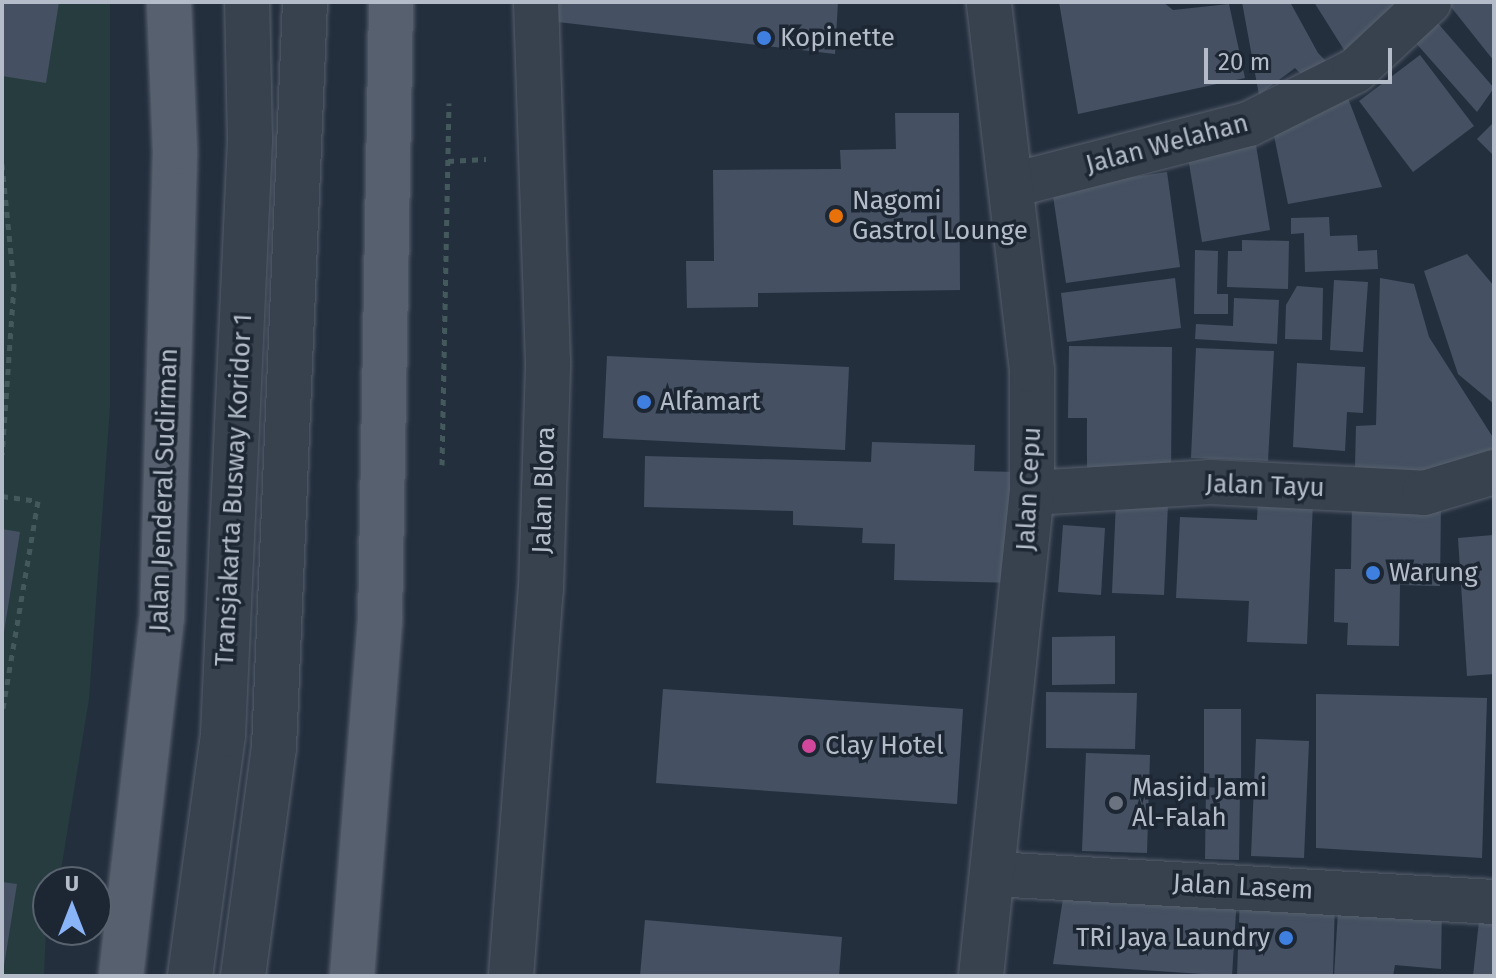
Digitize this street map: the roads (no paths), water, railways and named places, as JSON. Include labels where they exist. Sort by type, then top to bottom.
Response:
[{"type":"main road","name":"Jalan Jenderal Sudirman","points":[[121,976],[162,618],[175,152],[169,2]]},
{"type":"main road","points":[[352,976],[380,621],[391,2]]},
{"type":"street","name":"Transjakarta Busway Koridor 1","points":[[190,976],[223,735],[250,140],[247,2]]},
{"type":"street","name":"Transjakarta Busway Koridor 1","points":[[243,976],[274,748],[305,2]]},
{"type":"street","name":"Jalan Blora","points":[[511,976],[541,589],[548,363],[536,2]]},
{"type":"street","name":"Jalan Cepu","points":[[981,976],[1032,493],[1032,370],[1013,185],[989,2]]},
{"type":"street","name":"Jalan Welahan","points":[[1013,185],[1249,124],[1355,71],[1429,2]]},
{"type":"street","name":"Jalan Tayu","points":[[1032,493],[1210,482],[1424,493],[1494,472]]},
{"type":"street","name":"Jalan Lasem","points":[[993,874],[1494,902]]},
{"type":"place","name":"Kopinette","points":[[764,38]]},
{"type":"place","name":"Nagomi Gastrol Lounge","points":[[836,216]]},
{"type":"place","name":"Alfamart","points":[[644,402]]},
{"type":"place","name":"Warung","points":[[1373,573]]},
{"type":"place","name":"Clay Hotel","points":[[809,746]]},
{"type":"place","name":"Masjid Jami Al-Falah","points":[[1116,803]]},
{"type":"place","name":"TRi Jaya Laundry","points":[[1286,938]]}]
